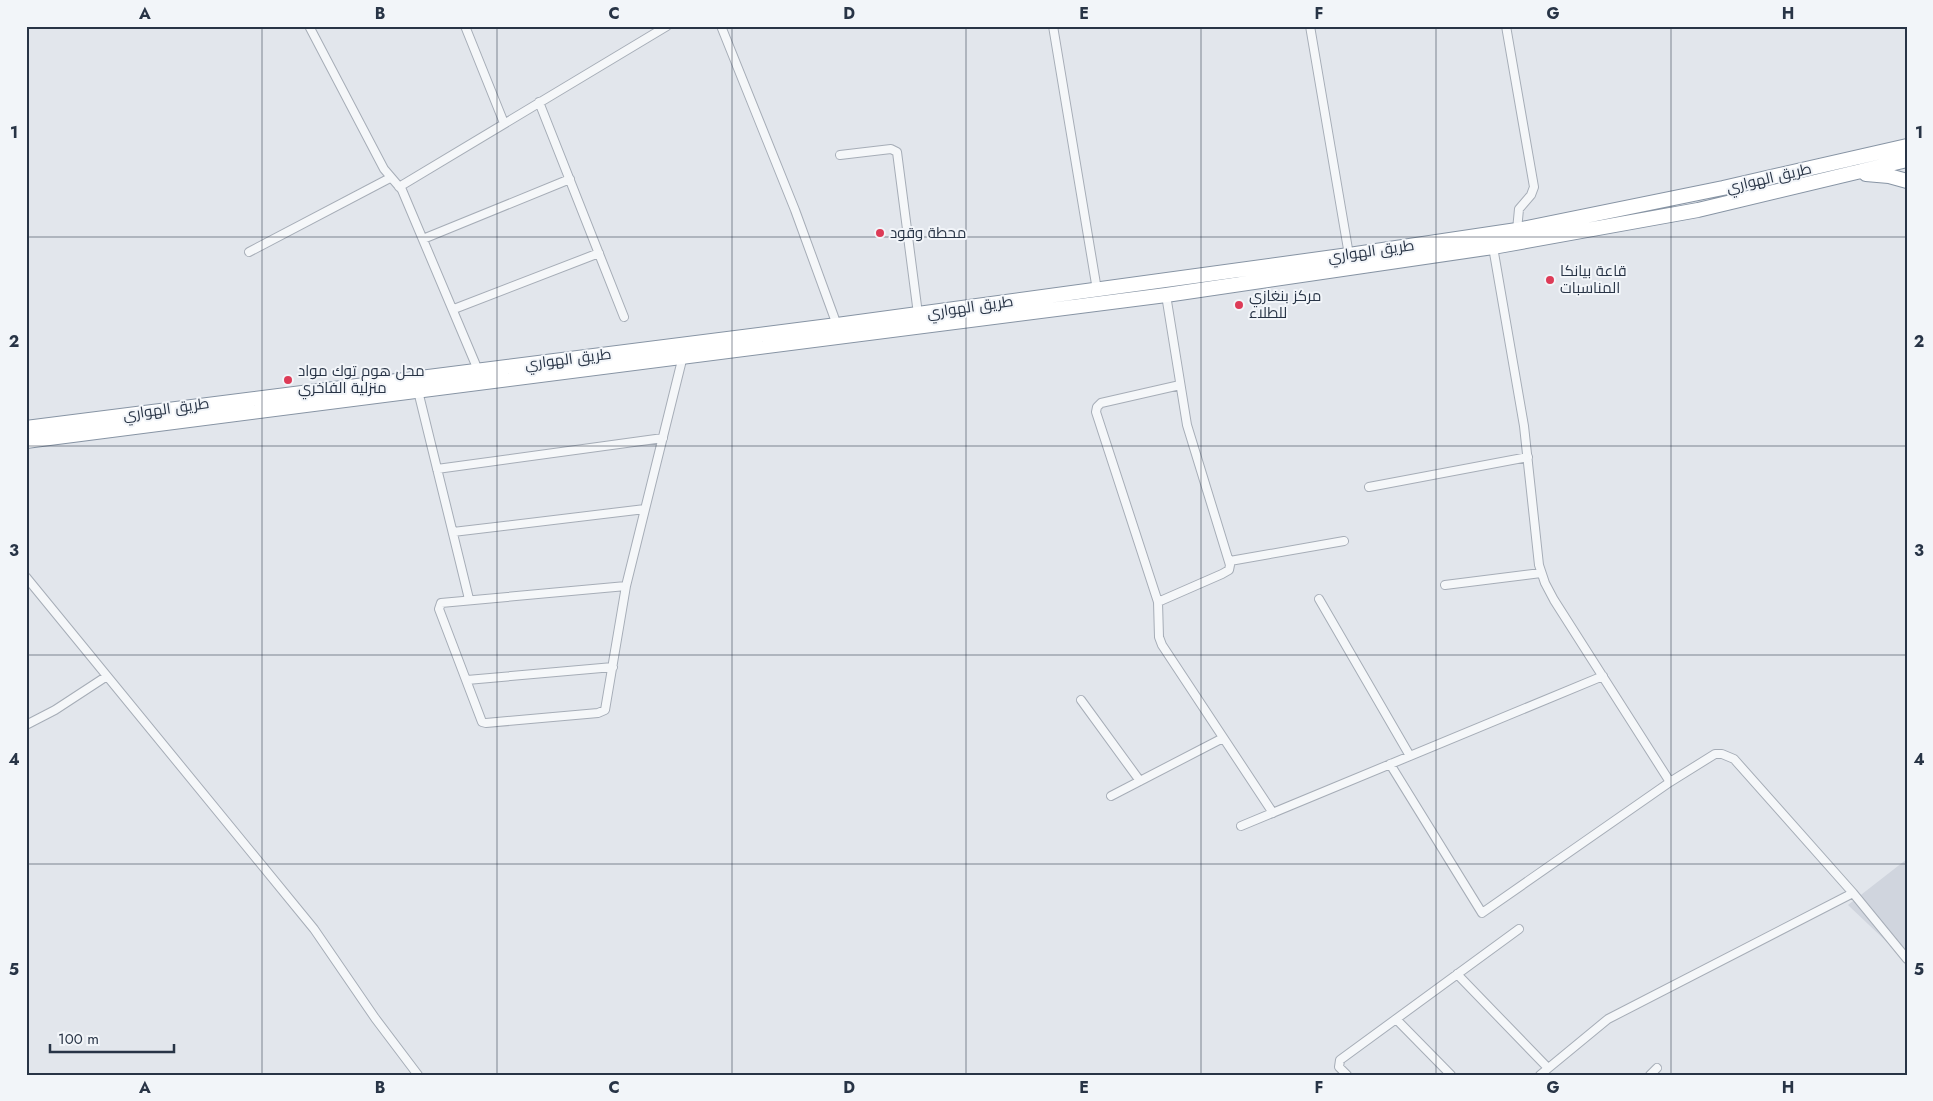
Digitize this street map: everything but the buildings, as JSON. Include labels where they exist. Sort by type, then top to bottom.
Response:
[{"type":"highway","name":"طريق الهواري","points":[[26,441],[1166,295],[1493,247],[1562,227],[1907,146]]},
{"type":"highway","name":"طريق الهواري","points":[[26,428],[294,392],[837,325],[1349,255],[1517,230],[1562,227],[1698,210],[1907,160]]},
{"type":"highway","points":[[1856,173],[1889,176],[1907,181]]},
{"type":"highway","points":[[294,392],[296,406]]},
{"type":"street","points":[[309,26],[390,178],[399,187],[454,309],[478,370]]},
{"type":"street","points":[[464,26],[504,123]]},
{"type":"street","points":[[399,187],[667,26]]},
{"type":"street","points":[[721,26],[791,200],[837,325]]},
{"type":"street","points":[[1053,26],[1097,290]]},
{"type":"street","points":[[1310,26],[1349,255]]},
{"type":"street","points":[[1506,26],[1534,187],[1531,195],[1519,209],[1517,230]]},
{"type":"street","points":[[539,102],[624,317]]},
{"type":"street","points":[[840,155],[891,149],[897,152],[918,314]]},
{"type":"street","points":[[249,252],[390,178]]},
{"type":"street","points":[[423,239],[570,179]]},
{"type":"street","points":[[1493,247],[1528,457],[1538,565],[1554,600],[1670,782]]},
{"type":"street","points":[[454,309],[599,253]]},
{"type":"street","points":[[1158,602],[1222,574],[1229,570],[1230,561],[1186,425],[1166,295]]},
{"type":"street","points":[[626,586],[469,599],[444,602],[439,605],[480,720],[484,722],[589,714],[605,710],[626,586],[683,356]]},
{"type":"street","points":[[1180,385],[1101,403],[1097,407],[1096,412],[1158,602],[1159,637],[1162,646],[1273,813]]},
{"type":"street","points":[[418,391],[469,599]]},
{"type":"street","points":[[437,469],[662,438]]},
{"type":"street","points":[[1369,487],[1528,457]]},
{"type":"street","points":[[453,532],[645,510]]},
{"type":"street","points":[[1230,561],[1344,541]]},
{"type":"street","points":[[1445,585],[1541,573]]},
{"type":"street","points":[[26,577],[314,928],[375,1018],[418,1075]]},
{"type":"street","points":[[1319,600],[1410,756]]},
{"type":"street","points":[[467,680],[612,667]]},
{"type":"street","points":[[26,725],[55,710],[107,676]]},
{"type":"street","points":[[1241,826],[1603,676]]},
{"type":"street","points":[[1081,700],[1140,781]]},
{"type":"street","points":[[1111,796],[1223,738]]},
{"type":"street","points":[[1390,764],[1482,913],[1670,782],[1715,754],[1722,754],[1734,760],[1853,893],[1907,959]]},
{"type":"street","points":[[1540,1075],[1608,1019],[1853,893]]},
{"type":"street","points":[[1347,1075],[1339,1067],[1340,1060],[1518,929]]},
{"type":"street","points":[[1457,974],[1548,1068]]},
{"type":"street","points":[[1396,1019],[1451,1075]]},
{"type":"street","points":[[1650,1075],[1657,1068]]},
{"type":"shaded area","points":[[1907,859],[1907,961],[1848,905]]},
{"type":"place","name":"محطة وقود","points":[[880,233]]},
{"type":"place","name":"قاعة بيانكا المناسبات","points":[[1550,280]]},
{"type":"place","name":"مركز بنغازي للطلاء","points":[[1239,305]]},
{"type":"place","name":"محل هوم توك مواد منزلية الفاخري","points":[[288,380]]}]
